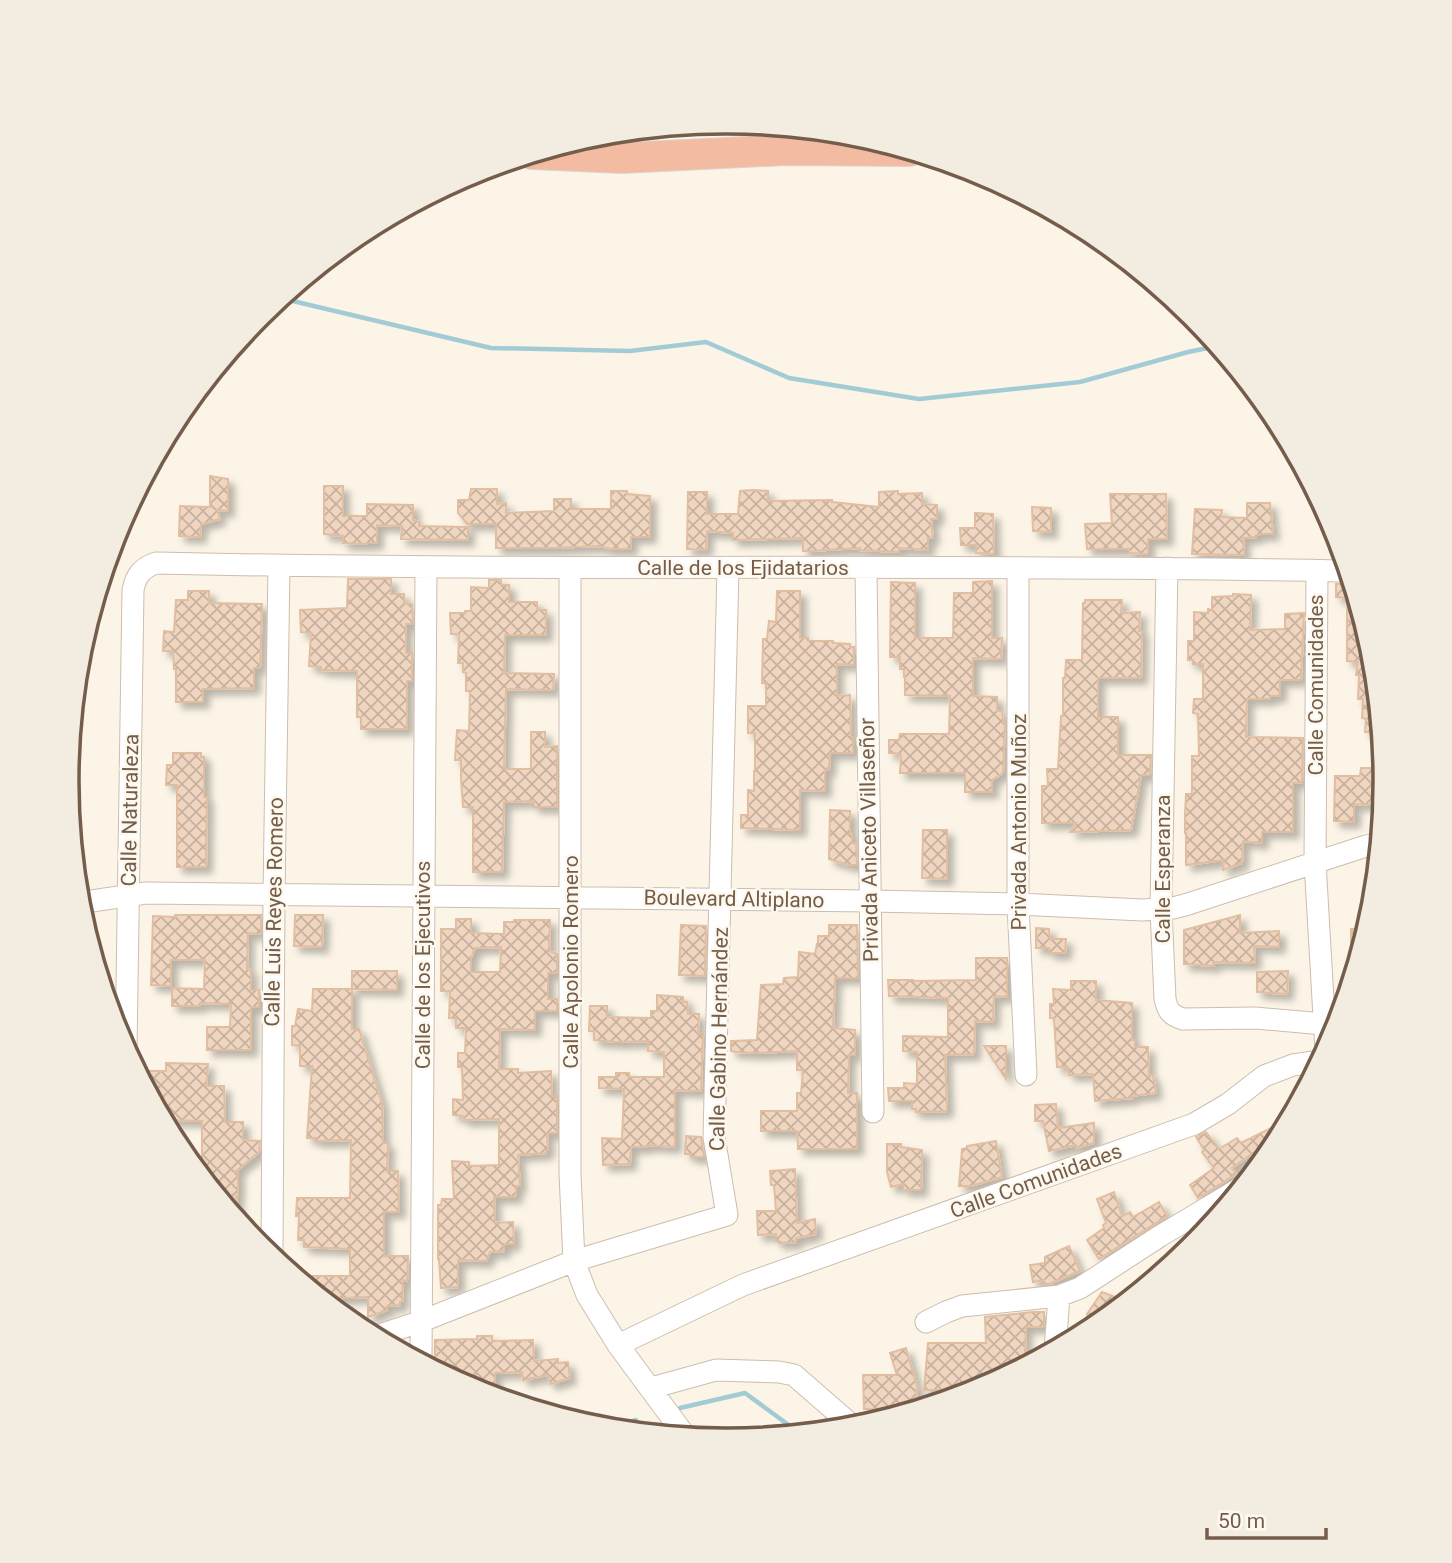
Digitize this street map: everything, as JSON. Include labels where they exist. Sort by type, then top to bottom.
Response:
[{"type":"highway","points":[[561,155],[622,158],[785,150],[869,151]]},
{"type":"street","name":"Calle de los Ejidatarios","points":[[140,571],[156,563],[570,568],[1338,571]]},
{"type":"street","name":"Calle Luis Reyes Romero","points":[[272,1243],[279,566]]},
{"type":"street","name":"Calle de los Ejecutivos","points":[[421,1352],[426,567]]},
{"type":"street","name":"Calle Apolonio Romero","points":[[570,568],[570,1174],[574,1261],[590,1302],[678,1426]]},
{"type":"street","name":"Privada Aniceto Villaseñor","points":[[866,568],[873,1112]]},
{"type":"street","name":"Calle Esperanza","points":[[1167,568],[1161,909],[1165,999],[1168,1010],[1173,1016],[1183,1019],[1255,1018],[1324,1024]]},
{"type":"street","name":"Calle Gabino Hernández","points":[[574,1261],[727,1215],[714,1137],[727,569]]},
{"type":"street","name":"Privada Antonio Muñoz","points":[[1018,569],[1018,904],[1026,1075]]},
{"type":"street","name":"Calle Comunidades","points":[[1317,570],[1315,862],[1324,1028]]},
{"type":"street","name":"Calle Naturaleza","points":[[126,1025],[133,590],[140,571]]},
{"type":"street","name":"Boulevard Altiplano","points":[[90,901],[146,893],[424,895],[1018,904],[1143,911],[1185,905],[1370,845]]},
{"type":"street","name":"Calle Comunidades","points":[[618,1345],[743,1285],[1194,1124],[1228,1104],[1264,1076],[1293,1065],[1309,1063]]},
{"type":"street","points":[[926,1322],[962,1306],[1059,1296],[1080,1288],[1218,1201]]},
{"type":"street","points":[[387,1333],[574,1261]]},
{"type":"street","points":[[1056,1338],[1059,1296]]},
{"type":"street","points":[[651,1388],[716,1370],[753,1370],[794,1375],[843,1417]]},
{"type":"building","points":[[210,476],[228,479],[228,511],[217,510],[220,519],[201,524],[200,537],[179,536],[180,506],[210,507]]},
{"type":"building","points":[[324,486],[343,486],[343,516],[367,516],[367,504],[413,505],[413,520],[419,522],[419,526],[468,527],[468,540],[401,539],[402,526],[377,525],[377,543],[343,543],[343,536],[324,534]]},
{"type":"building","points":[[471,489],[497,489],[497,504],[506,503],[506,513],[554,511],[554,499],[571,499],[571,509],[611,509],[611,491],[650,496],[650,537],[631,537],[631,549],[599,546],[496,548],[496,524],[467,524],[458,513],[458,500],[469,500]]},
{"type":"building","points":[[740,491],[768,491],[768,501],[832,500],[879,507],[879,492],[922,493],[922,504],[937,505],[937,519],[931,519],[933,538],[928,538],[928,550],[899,548],[899,552],[860,548],[803,551],[803,538],[733,540],[733,533],[707,531],[706,550],[687,549],[688,492],[707,492],[707,514],[738,514]]},
{"type":"building","points":[[1110,494],[1166,494],[1167,539],[1148,539],[1148,554],[1129,553],[1129,549],[1087,549],[1085,524],[1112,523]]},
{"type":"building","points":[[1247,503],[1270,503],[1273,534],[1243,538],[1244,555],[1192,554],[1195,509],[1222,510],[1221,517],[1247,518]]},
{"type":"building","points":[[1032,507],[1051,508],[1051,532],[1033,531]]},
{"type":"building","points":[[975,513],[993,514],[994,554],[976,553],[976,545],[961,545],[960,528],[975,528]]},
{"type":"building","points":[[348,579],[391,579],[391,594],[404,594],[404,603],[412,604],[413,624],[406,624],[406,653],[412,653],[412,681],[407,681],[407,729],[361,729],[361,717],[357,717],[357,671],[321,670],[321,667],[309,666],[311,633],[301,632],[300,610],[347,608]]},
{"type":"building","points":[[489,580],[501,580],[501,585],[509,585],[509,602],[537,602],[537,610],[546,610],[546,635],[505,635],[504,673],[554,674],[553,690],[506,689],[504,769],[531,769],[531,732],[545,732],[545,747],[557,746],[557,807],[534,807],[534,801],[504,802],[502,872],[473,872],[473,807],[463,807],[461,760],[455,760],[457,730],[469,731],[470,691],[466,691],[463,663],[458,663],[459,634],[451,634],[450,613],[471,611],[471,587],[489,588]]},
{"type":"building","points":[[992,581],[992,638],[1002,638],[1001,659],[973,658],[973,696],[997,697],[997,711],[1002,711],[1005,723],[1003,773],[992,780],[992,792],[965,792],[965,773],[900,773],[901,754],[889,753],[889,740],[899,740],[900,734],[949,734],[950,696],[905,695],[904,669],[900,669],[900,657],[890,657],[891,582],[915,583],[915,638],[953,638],[954,593],[973,593],[973,582]]},
{"type":"building","points":[[1336,584],[1342,584],[1346,598],[1336,597]]},
{"type":"building","points":[[188,591],[209,591],[209,603],[262,604],[260,668],[254,668],[254,688],[203,689],[203,702],[176,702],[173,651],[163,651],[164,631],[174,632],[176,600],[188,600]]},
{"type":"building","points":[[777,591],[800,591],[800,638],[808,638],[808,641],[833,641],[854,647],[854,665],[837,664],[837,696],[850,695],[853,753],[830,753],[829,770],[825,770],[825,791],[800,790],[800,830],[741,828],[741,815],[748,815],[748,790],[754,791],[755,733],[748,733],[748,706],[766,706],[766,683],[762,683],[763,639],[767,639],[769,621],[776,622]]},
{"type":"building","points":[[1251,595],[1250,630],[1285,629],[1285,614],[1304,613],[1301,680],[1280,680],[1280,696],[1247,699],[1246,737],[1303,738],[1302,782],[1293,783],[1293,832],[1262,832],[1262,843],[1243,841],[1242,863],[1223,870],[1224,860],[1186,865],[1186,794],[1192,794],[1192,756],[1199,756],[1198,714],[1193,713],[1194,699],[1203,699],[1203,664],[1193,664],[1193,660],[1188,660],[1188,641],[1194,641],[1194,612],[1208,613],[1208,609],[1212,610],[1212,597]]},
{"type":"building","points":[[1085,600],[1122,600],[1121,613],[1140,612],[1141,678],[1098,678],[1098,717],[1118,717],[1118,755],[1151,755],[1150,775],[1141,775],[1131,830],[1070,832],[1076,823],[1042,823],[1042,786],[1048,786],[1047,769],[1058,769],[1066,660],[1082,660]]},
{"type":"building","points":[[1347,600],[1361,655],[1371,732],[1365,732],[1366,719],[1362,718],[1363,699],[1358,699],[1358,662],[1347,661]]},
{"type":"building","points":[[173,753],[201,753],[201,757],[204,757],[204,797],[207,797],[206,867],[177,867],[177,785],[166,785],[167,765],[173,765]]},
{"type":"building","points":[[1361,768],[1373,768],[1372,805],[1354,804],[1354,822],[1334,821],[1335,776],[1360,776]]},
{"type":"building","points":[[830,810],[850,811],[850,833],[852,843],[856,843],[857,865],[829,859]]},
{"type":"building","points":[[923,830],[947,830],[947,879],[922,878]]},
{"type":"building","points":[[261,915],[261,934],[248,933],[247,969],[251,970],[251,990],[259,990],[259,1007],[251,1007],[251,1050],[207,1050],[207,1027],[230,1027],[231,1004],[172,1006],[172,988],[204,989],[205,960],[171,960],[171,986],[151,985],[153,916]]},
{"type":"building","points":[[295,915],[323,915],[322,947],[294,946]]},
{"type":"building","points":[[1240,915],[1240,933],[1279,931],[1279,947],[1254,946],[1255,963],[1213,962],[1214,966],[1184,964],[1184,930]]},
{"type":"building","points":[[456,919],[471,919],[471,933],[504,934],[504,922],[550,920],[549,951],[557,954],[557,973],[548,973],[548,999],[557,999],[557,1011],[535,1011],[535,1030],[500,1029],[499,1069],[518,1069],[518,1073],[551,1071],[552,1096],[557,1096],[557,1133],[547,1133],[546,1153],[518,1155],[520,1186],[516,1186],[516,1197],[494,1197],[495,1223],[513,1222],[514,1244],[504,1244],[504,1251],[490,1252],[486,1261],[458,1260],[458,1287],[441,1288],[438,1205],[441,1205],[442,1199],[454,1199],[452,1161],[469,1162],[469,1166],[499,1165],[499,1119],[464,1120],[463,1116],[453,1115],[453,1099],[463,1100],[462,1067],[458,1067],[458,1053],[465,1053],[466,1028],[456,1028],[456,1018],[449,1018],[450,991],[441,991],[441,929],[456,929]],"holes":[[[501,947],[500,972],[471,972],[471,958],[475,948]]]},
{"type":"building","points":[[681,925],[706,926],[705,976],[679,975]]},
{"type":"building","points":[[829,925],[857,925],[858,978],[835,978],[833,1028],[855,1030],[855,1055],[849,1055],[848,1093],[857,1093],[857,1149],[798,1149],[797,1131],[761,1131],[761,1111],[797,1111],[797,1093],[801,1093],[803,1070],[797,1070],[797,1051],[736,1052],[731,1051],[731,1041],[757,1040],[761,985],[783,984],[784,978],[798,977],[799,952],[815,954],[818,936],[829,936]]},
{"type":"building","points":[[1036,928],[1049,929],[1050,939],[1066,939],[1065,953],[1049,953],[1049,948],[1036,948]]},
{"type":"building","points":[[1351,929],[1356,929],[1351,949]]},
{"type":"building","points":[[976,958],[1007,958],[1007,997],[994,996],[993,1022],[975,1021],[974,1054],[945,1055],[947,1111],[916,1112],[916,1109],[912,1109],[912,1101],[889,1101],[888,1088],[904,1088],[904,1083],[917,1084],[917,1052],[903,1051],[903,1036],[948,1037],[948,998],[889,996],[888,980],[976,980]]},
{"type":"building","points":[[352,971],[397,971],[397,990],[352,989]]},
{"type":"building","points":[[1288,971],[1287,994],[1257,992],[1257,972]]},
{"type":"building","points":[[1071,981],[1096,981],[1096,1000],[1132,1003],[1132,1040],[1135,1040],[1135,1047],[1148,1047],[1149,1076],[1153,1075],[1156,1093],[1095,1101],[1093,1074],[1069,1075],[1068,1067],[1057,1067],[1054,1018],[1050,1018],[1050,1004],[1054,1004],[1053,989],[1071,990]]},
{"type":"building","points":[[313,989],[352,989],[352,1029],[359,1029],[382,1104],[383,1143],[388,1143],[387,1171],[398,1171],[399,1212],[384,1212],[384,1256],[408,1256],[407,1281],[403,1280],[400,1305],[387,1306],[387,1310],[368,1317],[368,1297],[337,1298],[311,1278],[350,1276],[350,1249],[304,1247],[304,1240],[298,1240],[297,1198],[350,1198],[351,1140],[316,1141],[316,1138],[307,1138],[312,1066],[300,1066],[300,1046],[292,1045],[292,1026],[295,1026],[298,1009],[312,1011]]},
{"type":"building","points":[[657,995],[683,997],[683,1002],[687,1002],[688,1014],[699,1014],[698,1033],[703,1033],[701,1091],[675,1090],[675,1147],[631,1147],[630,1164],[603,1165],[602,1138],[622,1139],[624,1089],[599,1088],[599,1077],[616,1077],[616,1073],[629,1073],[629,1077],[664,1077],[664,1052],[648,1051],[648,1041],[594,1040],[594,1031],[589,1031],[590,1006],[607,1006],[607,1017],[651,1018],[651,1011],[657,1011]]},
{"type":"building","points":[[984,1046],[1006,1046],[1006,1079]]},
{"type":"building","points":[[166,1063],[208,1064],[206,1086],[224,1086],[225,1122],[243,1122],[243,1140],[260,1141],[259,1152],[235,1172],[238,1172],[237,1205],[202,1160],[202,1121],[175,1120],[147,1071],[166,1071]]},
{"type":"building","points":[[1056,1104],[1058,1128],[1094,1123],[1094,1143],[1049,1151],[1043,1121],[1035,1121],[1035,1105]]},
{"type":"building","points":[[1273,1127],[1258,1149],[1232,1168],[1236,1174],[1198,1198],[1190,1185],[1214,1168],[1202,1152],[1204,1150],[1196,1137],[1206,1132],[1219,1149],[1237,1138],[1241,1143]]},
{"type":"building","points":[[686,1136],[701,1137],[704,1157],[685,1154]]},
{"type":"building","points":[[996,1141],[1002,1177],[971,1186],[959,1186],[962,1149]]},
{"type":"building","points":[[887,1144],[901,1144],[901,1147],[922,1150],[921,1190],[903,1190],[903,1184],[891,1187],[887,1172]]},
{"type":"building","points":[[795,1169],[797,1223],[815,1219],[816,1234],[796,1238],[796,1242],[779,1243],[776,1241],[776,1234],[758,1235],[757,1211],[776,1211],[770,1171]]},
{"type":"building","points":[[1114,1192],[1122,1216],[1130,1212],[1133,1217],[1159,1202],[1167,1216],[1099,1259],[1087,1240],[1104,1228],[1106,1223],[1097,1199]]},
{"type":"building","points":[[1069,1246],[1080,1271],[1049,1284],[1044,1284],[1044,1280],[1033,1282],[1030,1265],[1045,1263],[1045,1257]]},
{"type":"building","points":[[1102,1292],[1117,1298],[1088,1319],[1087,1314]]},
{"type":"building","points":[[1044,1312],[1044,1327],[1026,1327],[1025,1352],[1029,1353],[1012,1362],[941,1391],[924,1390],[928,1343],[986,1343],[985,1317]]},
{"type":"building","points":[[477,1336],[492,1336],[492,1341],[533,1340],[534,1361],[558,1359],[558,1363],[568,1362],[570,1378],[550,1384],[548,1375],[523,1380],[522,1372],[495,1373],[495,1384],[491,1384],[476,1378],[476,1375],[468,1375],[435,1359],[435,1340],[477,1339]]},
{"type":"building","points":[[906,1348],[918,1390],[917,1400],[885,1409],[864,1409],[863,1375],[897,1375],[890,1353]]},
{"type":"waterway","points":[[293,301],[491,348],[630,351],[706,342],[789,378],[919,399],[1080,382],[1207,348]]},
{"type":"waterway","points":[[680,1408],[745,1393],[789,1425]]},
{"type":"waterway","points":[[632,1421],[636,1420]]}]
